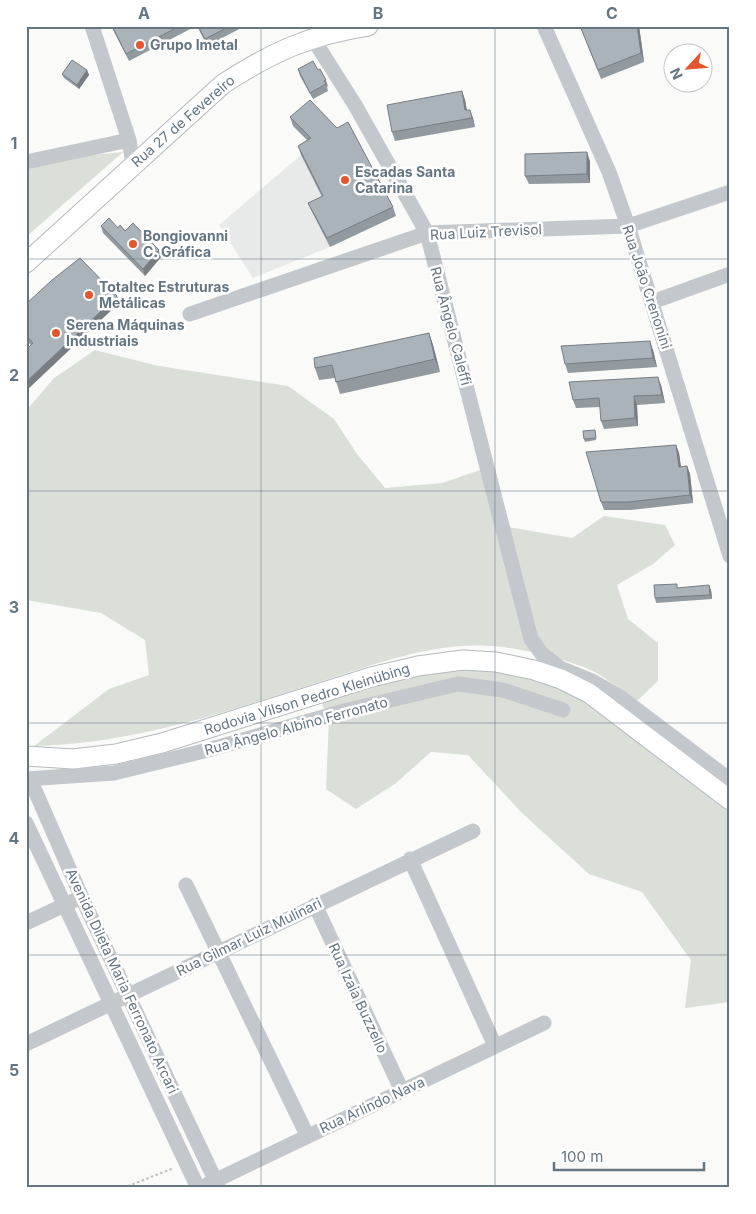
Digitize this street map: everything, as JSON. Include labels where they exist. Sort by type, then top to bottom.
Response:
[{"type":"main road","name":"Rua 27 de Fevereiro","points":[[26,263],[223,84],[253,64],[312,37],[368,26]]},
{"type":"main road","name":"Rodovia Vilson Pedro Kleinübing","points":[[26,756],[73,759],[116,754],[162,743],[318,693],[418,666],[462,660],[496,662],[534,670],[561,679],[589,693],[730,800]]},
{"type":"street","points":[[92,26],[129,140],[133,164]]},
{"type":"street","name":"Rua João Crenonini","points":[[544,26],[609,172],[628,226],[730,556]]},
{"type":"street","name":"Rua Ângelo Caleffi","points":[[312,37],[355,105],[427,233],[531,639],[542,654],[560,668],[592,681],[620,697],[730,780]]},
{"type":"street","points":[[26,162],[129,140]]},
{"type":"street","name":"Rua Luiz Trevisol","points":[[190,314],[427,233],[628,226],[730,192]]},
{"type":"street","points":[[652,302],[730,274]]},
{"type":"street","name":"Rua Ângelo Albino Ferronato","points":[[28,779],[114,773],[208,750],[344,711],[458,684],[503,690],[563,710]]},
{"type":"street","name":"Avenida Dileta Maria Ferronato Arcari","points":[[28,779],[82,898],[218,1184]]},
{"type":"street","name":"Avenida Dileta Maria Ferronato Arcari","points":[[26,823],[199,1188]]},
{"type":"street","name":"Rua Gilmar Luiz Mulinari","points":[[26,1044],[410,859],[473,831]]},
{"type":"street","points":[[410,859],[495,1046]]},
{"type":"street","points":[[186,885],[307,1135]]},
{"type":"street","points":[[26,923],[82,898]]},
{"type":"street","name":"Rua Izaia Buzzello","points":[[315,905],[402,1091]]},
{"type":"street","name":"Rua Arlindo Nava","points":[[199,1188],[218,1184],[307,1135],[544,1023]]},
{"type":"path","points":[[123,1188],[186,1163]]},
{"type":"shaded area","points":[[123,152],[26,237],[26,170],[72,157]]},
{"type":"shaded area","points":[[301,155],[326,205],[312,212],[330,247],[253,278],[219,225]]},
{"type":"shaded area","points":[[95,350],[159,366],[288,386],[334,419],[357,454],[385,488],[442,483],[483,469],[497,525],[572,538],[604,516],[665,525],[675,545],[653,564],[617,585],[628,619],[658,643],[658,681],[637,701],[593,671],[528,651],[490,646],[444,648],[399,657],[174,726],[105,740],[34,746],[109,689],[149,675],[145,640],[101,613],[26,600],[26,411],[54,378]]},
{"type":"shaded area","points":[[491,668],[535,676],[583,701],[730,809],[730,1002],[685,1008],[691,960],[642,892],[589,874],[522,813],[468,755],[431,752],[396,783],[356,809],[326,789],[329,719],[320,700],[373,685],[449,669]]},
{"type":"building","name":"Grupo Imetal","points":[[112,26],[180,26],[126,54]]},
{"type":"building","points":[[198,26],[230,26],[205,39]]},
{"type":"building","points":[[580,26],[637,26],[641,53],[598,70]]},
{"type":"building","points":[[72,60],[87,70],[77,85],[62,74]]},
{"type":"building","points":[[313,61],[318,70],[320,69],[326,84],[310,93],[298,69]]},
{"type":"building","points":[[462,91],[465,110],[470,110],[472,118],[392,132],[387,105]]},
{"type":"building","name":"Escadas Santa Catarina","points":[[310,100],[337,128],[348,122],[393,207],[327,238],[308,203],[323,196],[298,146],[311,138],[290,117]]},
{"type":"building","points":[[587,152],[587,174],[525,176],[525,154]]},
{"type":"building","name":"Bongiovanni C. Gráfica","points":[[109,218],[118,228],[120,225],[125,231],[133,223],[159,250],[143,269],[101,226]]},
{"type":"building","points":[[80,258],[117,296],[26,382],[26,350],[33,343],[26,335],[26,304]]},
{"type":"building","points":[[429,333],[435,359],[336,382],[332,365],[315,368],[314,358]]},
{"type":"building","points":[[650,341],[653,358],[565,364],[561,346]]},
{"type":"building","points":[[658,377],[662,395],[634,396],[635,418],[601,421],[599,398],[573,400],[569,382]]},
{"type":"building","points":[[595,430],[596,438],[584,439],[583,431]]},
{"type":"building","points":[[676,445],[679,467],[687,466],[690,495],[629,502],[601,502],[586,452]]},
{"type":"building","points":[[677,584],[677,588],[709,585],[710,595],[655,598],[654,585]]},
{"type":"place","name":"Grupo Imetal","points":[[140,45]]},
{"type":"place","name":"Escadas Santa Catarina","points":[[345,180]]},
{"type":"place","name":"Bongiovanni C. Gráfica","points":[[133,244]]},
{"type":"place","name":"Totaltec Estruturas Metálicas","points":[[89,295]]},
{"type":"place","name":"Serena Máquinas Industriais","points":[[56,333]]}]
